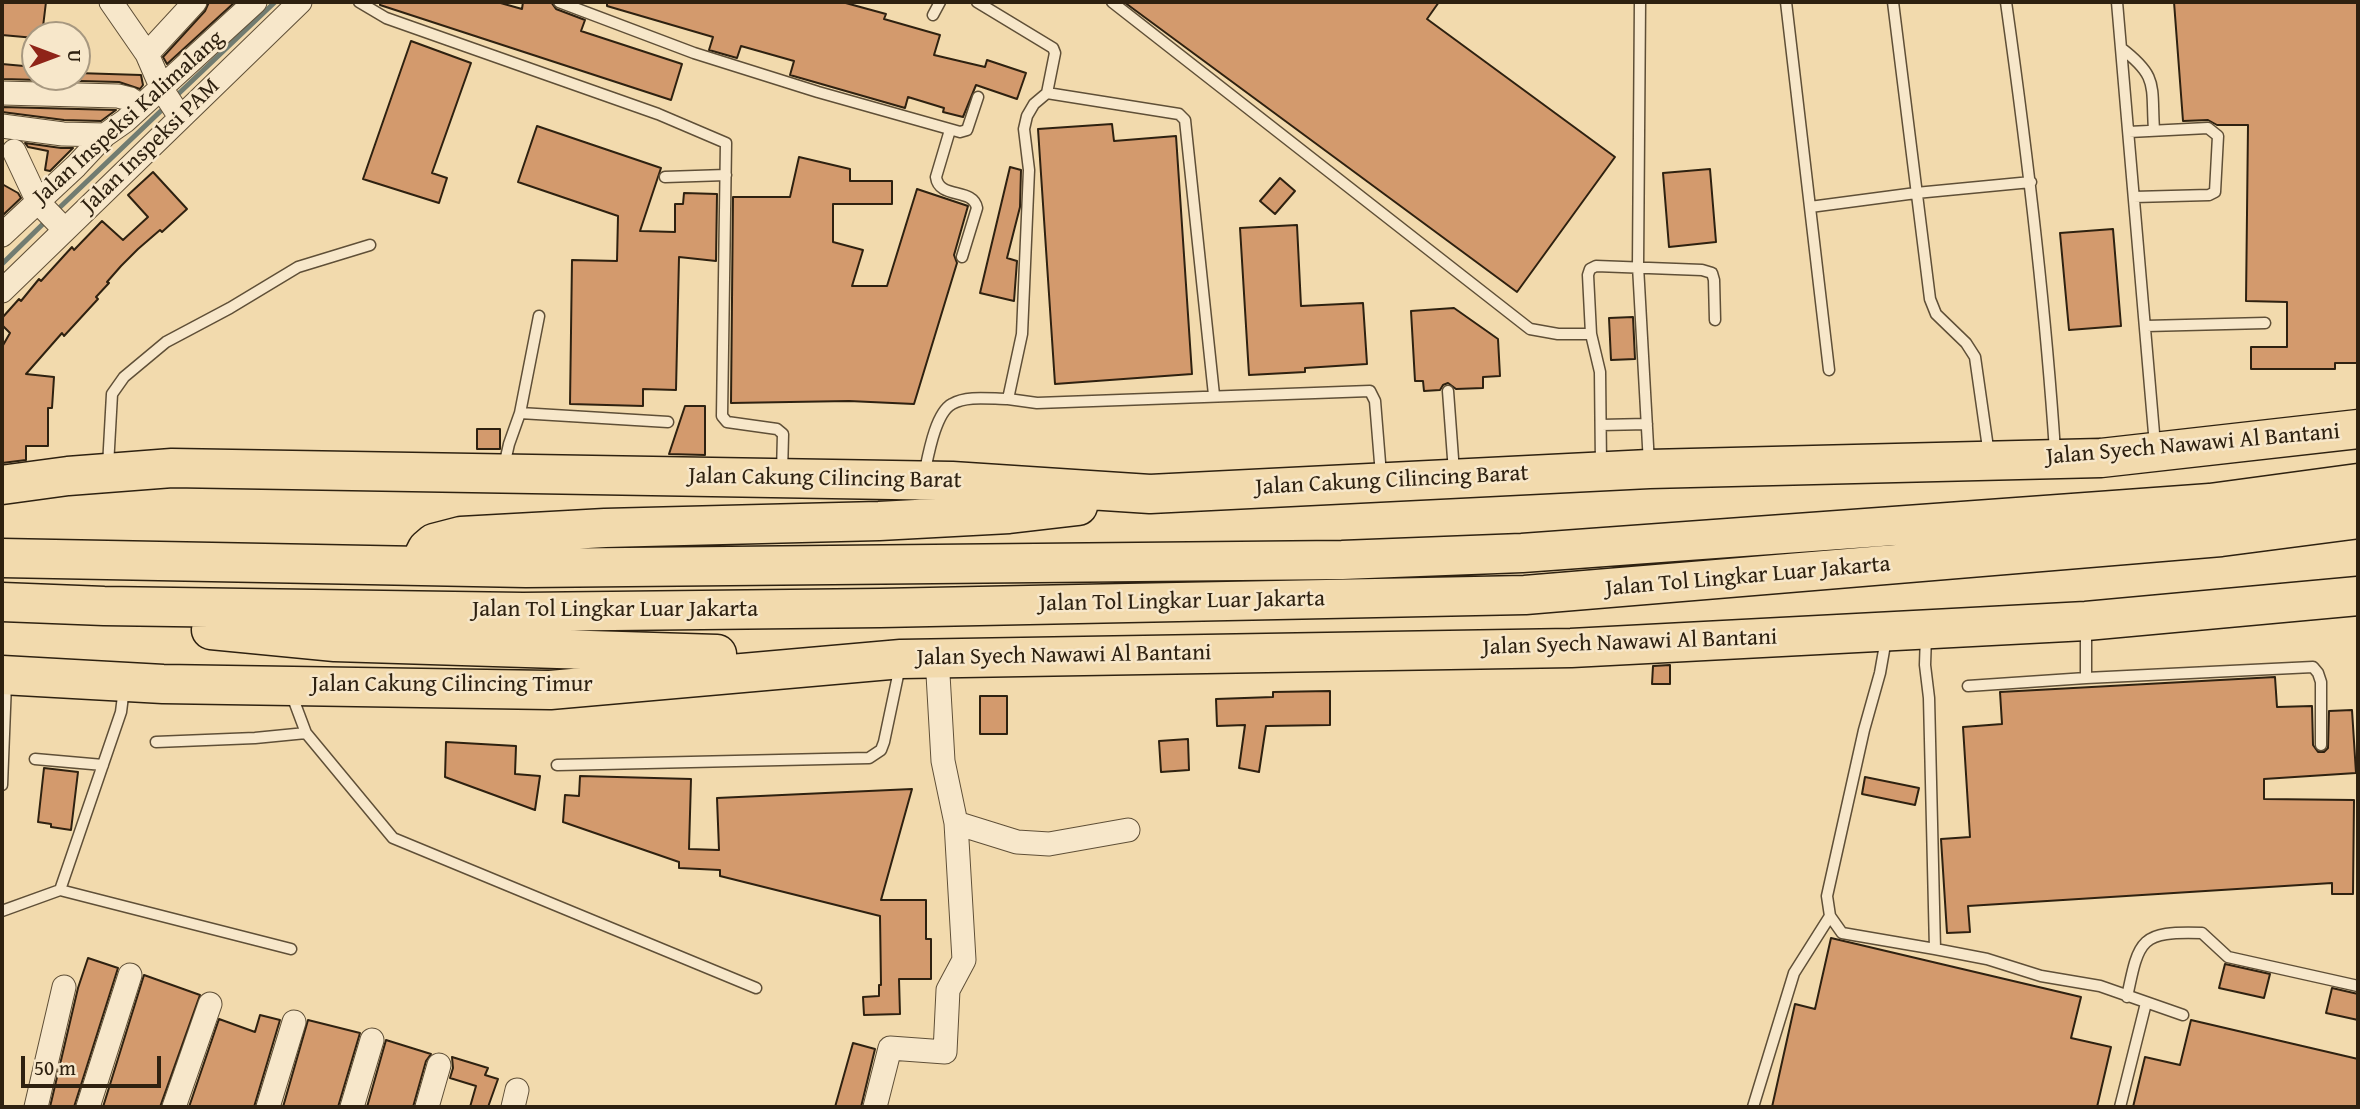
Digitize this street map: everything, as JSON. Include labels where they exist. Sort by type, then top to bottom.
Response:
[{"type":"highway","name":"Jalan Syech Nawawi Al Bantani","points":[[1649,469],[2101,458],[2358,429]]},
{"type":"highway","name":"Jalan Cakung Cilincing Barat","points":[[2,485],[172,468],[782,476],[1150,494],[1381,467],[1455,478],[1649,469]]},
{"type":"highway","name":"Jalan Tol Lingkar Luar Jakarta","points":[[2,602],[523,612],[894,608],[1525,595],[2215,520],[2358,483]]},
{"type":"highway","points":[[419,565],[427,549],[434,543],[461,536],[526,531],[803,524],[1009,514],[1150,494]]},
{"type":"highway","name":"Jalan Tol Lingkar Luar Jakarta","points":[[2,558],[526,568],[1342,560],[2215,520],[2358,519]]},
{"type":"highway","name":"Jalan Syech Nawawi Al Bantani","points":[[919,658],[1572,648],[2087,621],[2357,598]]},
{"type":"highway","points":[[104,606],[204,629],[335,642],[450,648],[919,658]]},
{"type":"highway","name":"Jalan Cakung Cilincing Timur","points":[[4,676],[125,682],[550,690],[919,658]]},
{"type":"street","points":[[111,2],[147,54],[170,101]]},
{"type":"street","points":[[147,54],[195,2]]},
{"type":"street","name":"Jalan Inspeksi Kalimalang","points":[[2,234],[40,204],[105,135],[141,106],[170,101],[256,2]]},
{"type":"street","name":"Jalan Inspeksi PAM","points":[[2,291],[62,228],[170,101],[300,2]]},
{"type":"street","points":[[2,93],[118,96],[141,106]]},
{"type":"street","points":[[2,126],[63,134],[105,135]]},
{"type":"street","points":[[14,151],[40,204],[62,228]]},
{"type":"street","points":[[875,1107],[890,1048],[945,1052],[948,990],[964,960],[956,823],[919,658]]},
{"type":"street","points":[[956,823],[1017,842],[1049,844],[1128,830]]},
{"type":"street","points":[[88,1107],[130,975]]},
{"type":"street","points":[[36,1107],[64,987]]},
{"type":"street","points":[[174,1107],[211,1004]]},
{"type":"street","points":[[268,1107],[294,1022]]},
{"type":"street","points":[[352,1107],[372,1040]]},
{"type":"street","points":[[427,1107],[439,1065]]},
{"type":"lane","points":[[359,2],[386,18],[658,114],[724,141],[727,146],[722,416],[727,422],[776,429],[783,433],[782,476]]},
{"type":"lane","points":[[559,2],[694,53],[950,130],[967,130],[978,97]]},
{"type":"lane","points":[[933,15],[940,2]]},
{"type":"lane","points":[[977,2],[1053,48],[1055,53],[1047,93],[1034,104],[1024,129],[1029,170],[1022,334],[1008,399]]},
{"type":"lane","points":[[1112,2],[1530,329],[1558,334],[1591,334]]},
{"type":"lane","points":[[1640,2],[1638,266],[1649,469]]},
{"type":"lane","points":[[1786,2],[1829,370]]},
{"type":"lane","points":[[1893,2],[1930,299],[1936,314],[1966,343],[1975,357],[1989,461]]},
{"type":"lane","points":[[2006,2],[2031,183],[2049,359],[2055,459]]},
{"type":"lane","points":[[2117,2],[2155,452]]},
{"type":"lane","points":[[2121,48],[2143,65],[2151,78],[2154,130]]},
{"type":"lane","points":[[1047,93],[1179,114],[1185,120],[1214,396]]},
{"type":"lane","points":[[2129,132],[2201,128],[2214,131],[2218,136],[2217,189],[2209,195],[2134,197]]},
{"type":"lane","points":[[950,130],[936,177],[937,184],[941,188],[971,198],[976,202],[977,208],[962,257]]},
{"type":"lane","points":[[664,177],[726,175]]},
{"type":"lane","points":[[1810,207],[1916,193],[2031,183]]},
{"type":"lane","points":[[108,473],[112,394],[124,377],[166,342],[298,267],[370,245]]},
{"type":"lane","points":[[1601,471],[1600,372],[1591,334],[1590,269],[1596,266],[1638,266],[1702,270],[1712,274],[1715,320]]},
{"type":"lane","points":[[503,473],[509,444],[520,413],[539,316]]},
{"type":"lane","points":[[2146,326],[2265,323]]},
{"type":"lane","points":[[923,481],[930,445],[945,411],[952,404],[966,400],[1008,399],[1037,403],[1370,391],[1375,401],[1381,467]]},
{"type":"lane","points":[[1448,391],[1455,478]]},
{"type":"lane","points":[[520,413],[668,422]]},
{"type":"lane","points":[[1601,425],[1647,424]]},
{"type":"lane","points":[[2086,678],[2087,621]]},
{"type":"lane","points":[[1927,631],[1925,665],[1929,698],[1935,949]]},
{"type":"lane","points":[[1887,633],[1827,896],[1830,916],[1842,933],[1935,949],[1987,960],[2041,976],[2100,986],[2183,1015]]},
{"type":"lane","points":[[556,765],[869,758],[877,753],[884,743],[919,658]]},
{"type":"lane","points":[[1968,686],[2313,667],[2321,682],[2321,745]]},
{"type":"lane","points":[[2,785],[4,676]]},
{"type":"lane","points":[[60,890],[121,712],[125,682]]},
{"type":"lane","points":[[288,684],[306,733],[393,838],[756,988]]},
{"type":"lane","points":[[156,742],[306,733]]},
{"type":"lane","points":[[35,759],[103,765]]},
{"type":"lane","points":[[2,911],[60,890],[292,949]]},
{"type":"lane","points":[[1753,1107],[1794,973],[1830,916]]},
{"type":"lane","points":[[2127,997],[2136,956],[2153,937],[2168,932],[2202,933],[2228,957],[2358,986]]},
{"type":"lane","points":[[2120,1107],[2146,1003]]},
{"type":"building","points":[[2,2],[46,2],[44,21],[21,21],[21,37],[2,35]]},
{"type":"building","points":[[209,2],[235,2],[167,64],[163,57],[205,11]]},
{"type":"building","points":[[380,2],[497,2],[522,9],[523,2],[551,2],[556,9],[585,20],[581,31],[682,64],[671,100],[380,5]]},
{"type":"building","points":[[607,2],[842,2],[886,14],[884,19],[940,35],[934,55],[985,67],[987,60],[1026,73],[1017,99],[976,85],[963,117],[943,112],[944,108],[908,97],[905,108],[790,75],[794,61],[741,46],[737,58],[709,50],[713,37],[607,6]]},
{"type":"building","points":[[1124,2],[1439,2],[1427,19],[1615,157],[1517,292]]},
{"type":"building","points":[[2174,2],[2358,2],[2358,363],[2335,363],[2335,369],[2251,369],[2251,347],[2287,347],[2287,302],[2246,301],[2248,125],[2217,125],[2208,120],[2183,121]]},
{"type":"building","points":[[411,41],[471,63],[432,173],[447,178],[439,203],[363,179]]},
{"type":"building","points":[[2,64],[21,66],[21,79],[2,79]]},
{"type":"building","points":[[91,73],[141,75],[143,85],[140,89],[119,82],[91,81]]},
{"type":"building","points":[[2,107],[116,110],[101,121],[64,120],[2,112]]},
{"type":"building","points":[[1112,124],[1114,141],[1176,136],[1192,374],[1055,384],[1038,129]]},
{"type":"building","points":[[537,126],[661,168],[640,231],[675,232],[675,204],[683,204],[684,193],[717,194],[716,261],[679,257],[676,390],[643,389],[643,406],[570,404],[572,260],[617,261],[618,216],[518,182]]},
{"type":"building","points":[[25,143],[73,148],[50,171],[45,170],[48,151],[28,147]]},
{"type":"building","points":[[799,157],[850,169],[850,181],[892,181],[892,204],[833,204],[833,242],[863,250],[852,286],[887,286],[917,189],[968,206],[954,255],[957,263],[914,404],[849,401],[731,403],[733,197],[790,197]]},
{"type":"building","points":[[1010,167],[1021,170],[1020,207],[1007,258],[1017,261],[1014,301],[980,293]]},
{"type":"building","points":[[1710,169],[1716,242],[1669,247],[1663,173]]},
{"type":"building","points":[[153,172],[187,209],[121,266],[96,297],[98,299],[64,336],[62,333],[26,374],[54,377],[52,408],[48,408],[48,446],[26,446],[26,460],[2,463],[2,347],[10,333],[2,325],[2,318],[39,279],[41,281],[72,247],[74,250],[102,221],[123,240],[148,217],[128,195]]},
{"type":"building","points":[[1280,178],[1295,191],[1275,214],[1260,201]]},
{"type":"building","points":[[2,184],[18,193],[21,198],[2,216]]},
{"type":"building","points":[[1297,225],[1301,306],[1363,303],[1367,364],[1305,368],[1305,372],[1249,375],[1240,228]]},
{"type":"building","points":[[2113,229],[2121,326],[2069,330],[2060,233]]},
{"type":"building","points":[[1454,308],[1498,339],[1500,376],[1483,377],[1483,388],[1456,389],[1448,383],[1440,390],[1424,391],[1423,381],[1415,381],[1411,311]]},
{"type":"building","points":[[1633,317],[1635,359],[1611,360],[1609,318]]},
{"type":"building","points":[[685,406],[705,406],[705,455],[669,454]]},
{"type":"building","points":[[477,429],[500,429],[500,449],[477,449]]},
{"type":"building","points":[[1670,665],[1670,684],[1652,684],[1653,666]]},
{"type":"building","points":[[2275,677],[2277,707],[2312,706],[2313,745],[2318,752],[2324,752],[2328,748],[2329,711],[2352,710],[2356,773],[2264,779],[2264,799],[2354,800],[2353,894],[2332,894],[2332,883],[1968,906],[1970,932],[1947,933],[1941,839],[1970,837],[1963,727],[2002,724],[2000,692]]},
{"type":"building","points":[[1330,691],[1330,725],[1266,726],[1259,772],[1239,768],[1245,725],[1217,726],[1216,699],[1273,697],[1273,692]]},
{"type":"building","points":[[980,696],[1007,696],[1007,734],[980,734]]},
{"type":"building","points":[[1188,739],[1189,770],[1161,772],[1159,741]]},
{"type":"building","points":[[446,742],[516,746],[515,774],[540,776],[535,810],[445,777]]},
{"type":"building","points":[[44,768],[78,772],[71,830],[38,822]]},
{"type":"building","points":[[580,776],[691,779],[689,849],[719,850],[717,798],[912,789],[881,900],[926,900],[926,939],[931,939],[931,979],[899,979],[900,1014],[864,1015],[863,997],[879,996],[881,985],[880,916],[720,876],[720,870],[679,868],[679,862],[563,822],[565,795],[579,796]]},
{"type":"building","points":[[1865,777],[1919,788],[1915,805],[1862,794]]},
{"type":"building","points":[[1831,938],[2081,997],[2071,1038],[2111,1047],[2097,1107],[1772,1107],[1795,1004],[1815,1009]]},
{"type":"building","points":[[88,958],[118,968],[74,1107],[50,1107],[78,988]]},
{"type":"building","points":[[2225,964],[2270,974],[2264,998],[2219,988]]},
{"type":"building","points":[[144,975],[200,995],[160,1107],[103,1107]]},
{"type":"building","points":[[2332,988],[2358,994],[2358,1020],[2326,1013]]},
{"type":"building","points":[[260,1015],[280,1020],[254,1107],[189,1107],[219,1019],[255,1032]]},
{"type":"building","points":[[308,1020],[360,1033],[338,1107],[283,1107]]},
{"type":"building","points":[[2191,1020],[2358,1059],[2358,1107],[2133,1107],[2145,1057],[2180,1065]]},
{"type":"building","points":[[386,1040],[431,1054],[426,1061],[413,1107],[367,1107]]},
{"type":"building","points":[[853,1043],[875,1049],[861,1107],[835,1107]]},
{"type":"building","points":[[452,1057],[488,1068],[485,1075],[498,1079],[488,1107],[470,1107],[476,1086],[450,1078]]},
{"type":"waterway","points":[[175,97],[275,2]]},
{"type":"waterway","points":[[56,211],[166,106]]},
{"type":"waterway","points":[[2,264],[47,220]]}]
